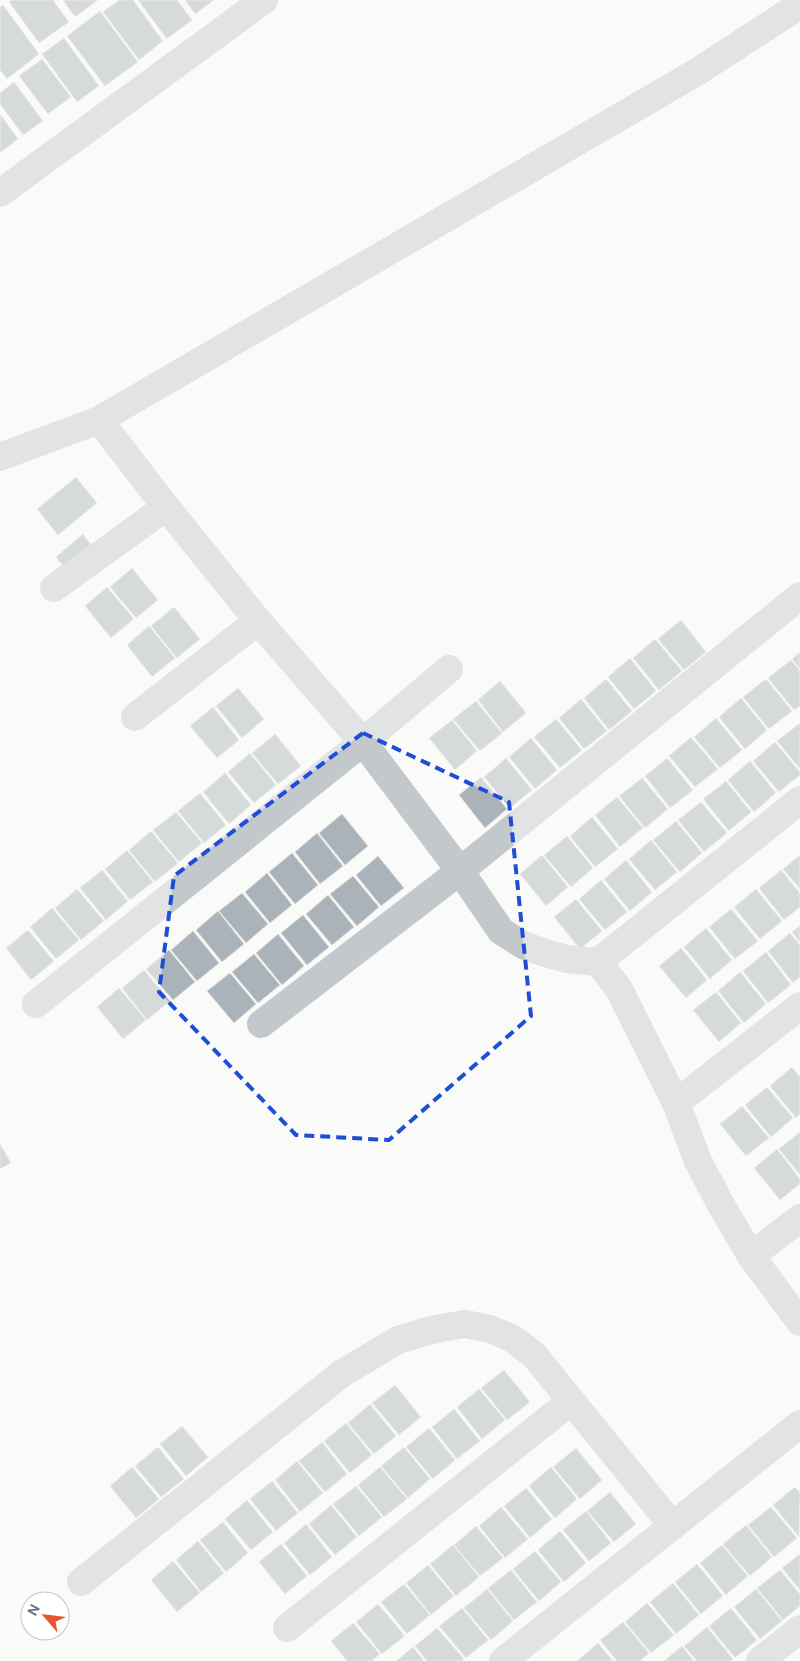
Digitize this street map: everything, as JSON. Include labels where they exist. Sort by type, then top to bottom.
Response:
[{"type":"street","points":[[0,193],[264,0]]},
{"type":"street","points":[[0,456],[99,420],[697,72],[800,5]]},
{"type":"street","points":[[99,420],[258,621],[364,742],[460,870],[501,931],[523,945],[567,959],[598,962],[800,800]]},
{"type":"street","points":[[54,588],[166,507]]},
{"type":"street","points":[[261,1024],[460,870],[800,596]]},
{"type":"street","points":[[136,717],[258,621]]},
{"type":"street","points":[[36,1004],[364,742],[449,669]]},
{"type":"street","points":[[598,962],[619,989],[676,1102],[698,1161],[720,1203],[751,1256],[800,1322]]},
{"type":"street","points":[[676,1102],[800,1006]]},
{"type":"street","points":[[751,1256],[800,1218]]},
{"type":"street","points":[[81,1582],[341,1374],[398,1340],[435,1329],[465,1324],[490,1329],[513,1339],[534,1355],[672,1526]]},
{"type":"street","points":[[287,1628],[571,1401]]},
{"type":"street","points":[[503,1661],[800,1424]]},
{"type":"street","points":[[760,1661],[800,1629]]},
{"type":"highlighted area","points":[[363,733],[509,802],[531,1016],[389,1140],[296,1135],[159,992],[174,876]]},
{"type":"building","points":[[12,0],[53,0],[69,22],[39,43],[9,2]]},
{"type":"building","points":[[63,0],[98,0],[75,17]]},
{"type":"building","points":[[119,0],[133,0],[163,41],[139,60],[103,12]]},
{"type":"building","points":[[138,0],[177,0],[192,20],[167,39]]},
{"type":"building","points":[[185,0],[214,0],[195,14]]},
{"type":"building","points":[[3,5],[39,54],[7,79],[0,70],[0,7]]},
{"type":"building","points":[[100,11],[138,62],[105,86],[67,36]]},
{"type":"building","points":[[64,38],[99,86],[77,102],[42,54]]},
{"type":"building","points":[[42,59],[71,97],[48,114],[19,76]]},
{"type":"building","points":[[14,82],[43,121],[23,135],[0,104],[0,93]]},
{"type":"building","points":[[0,114],[18,139],[0,153]]},
{"type":"building","points":[[76,477],[97,503],[58,535],[37,509]]},
{"type":"building","points":[[83,534],[94,549],[67,571],[56,557]]},
{"type":"building","points":[[132,568],[158,600],[136,618],[110,587]]},
{"type":"building","points":[[107,587],[134,619],[111,638],[85,606]]},
{"type":"building","points":[[174,607],[200,639],[177,658],[151,626]]},
{"type":"building","points":[[681,620],[706,652],[684,670],[658,639]]},
{"type":"building","points":[[149,626],[175,658],[152,677],[127,645]]},
{"type":"building","points":[[655,639],[682,671],[659,690],[633,658]]},
{"type":"building","points":[[800,652],[800,669],[792,659]]},
{"type":"building","points":[[630,658],[656,691],[634,709],[608,677]]},
{"type":"building","points":[[791,660],[800,671],[800,706],[794,710],[768,678]]},
{"type":"building","points":[[606,679],[632,711],[609,730],[584,698]]},
{"type":"building","points":[[766,679],[792,711],[769,729],[743,697]]},
{"type":"building","points":[[500,681],[526,713],[503,732],[478,700]]},
{"type":"building","points":[[238,688],[264,719],[242,738],[216,706]]},
{"type":"building","points":[[741,698],[767,730],[745,749],[719,717]]},
{"type":"building","points":[[581,699],[607,731],[584,749],[559,718]]},
{"type":"building","points":[[476,701],[502,733],[480,751],[453,719]]},
{"type":"building","points":[[213,707],[239,740],[217,758],[190,726]]},
{"type":"building","points":[[716,718],[742,750],[720,768],[694,737]]},
{"type":"building","points":[[556,719],[582,750],[560,768],[534,737]]},
{"type":"building","points":[[452,720],[477,751],[455,770],[429,738]]},
{"type":"building","points":[[800,723],[800,769],[777,741]]},
{"type":"building","points":[[275,734],[301,766],[278,784],[252,753]]},
{"type":"building","points":[[691,737],[718,769],[695,787],[669,756]]},
{"type":"building","points":[[531,738],[557,770],[535,789],[509,757]]},
{"type":"building","points":[[775,742],[800,772],[800,775],[779,792],[753,761]]},
{"type":"building","points":[[250,753],[276,785],[254,803],[228,772]]},
{"type":"building","points":[[506,758],[532,790],[510,808],[484,777]]},
{"type":"building","points":[[667,758],[693,790],[670,808],[645,776]]},
{"type":"building","points":[[750,761],[776,793],[754,812],[728,780]]},
{"type":"building","points":[[225,773],[251,805],[229,824],[203,792]]},
{"type":"building","points":[[481,777],[507,809],[485,828],[459,795]]},
{"type":"building","points":[[642,778],[668,809],[645,828],[619,796]]},
{"type":"building","points":[[726,781],[751,812],[729,831],[703,799]]},
{"type":"building","points":[[200,793],[226,825],[204,843],[178,811]]},
{"type":"building","points":[[617,797],[643,828],[620,847],[595,815]]},
{"type":"building","points":[[701,802],[727,833],[704,852],[678,820]]},
{"type":"building","points":[[176,812],[202,843],[179,862],[153,830]]},
{"type":"building","points":[[342,814],[368,846],[345,865],[319,833]]},
{"type":"building","points":[[592,817],[618,849],[595,867],[570,836]]},
{"type":"building","points":[[676,821],[702,853],[680,872],[653,840]]},
{"type":"building","points":[[151,831],[178,863],[155,882],[129,850]]},
{"type":"building","points":[[317,833],[343,866],[320,884],[295,852]]},
{"type":"building","points":[[567,836],[593,868],[571,887],[544,855]]},
{"type":"building","points":[[651,840],[677,872],[655,890],[629,859]]},
{"type":"building","points":[[127,850],[153,882],[130,900],[105,869]]},
{"type":"building","points":[[292,853],[318,885],[295,904],[269,872]]},
{"type":"building","points":[[542,855],[568,887],[546,906],[520,874]]},
{"type":"building","points":[[800,855],[800,889],[783,869]]},
{"type":"building","points":[[378,856],[404,888],[381,906],[356,875]]},
{"type":"building","points":[[626,860],[652,892],[630,911],[604,879]]},
{"type":"building","points":[[102,870],[128,901],[106,920],[80,888]]},
{"type":"building","points":[[781,870],[800,893],[800,907],[784,920],[759,888]]},
{"type":"building","points":[[267,873],[292,905],[270,923],[245,892]]},
{"type":"building","points":[[353,876],[379,907],[357,926],[330,894]]},
{"type":"building","points":[[601,880],[627,912],[605,930],[579,899]]},
{"type":"building","points":[[77,889],[104,921],[81,940],[55,908]]},
{"type":"building","points":[[756,889],[782,921],[760,939],[734,907]]},
{"type":"building","points":[[242,893],[268,924],[246,943],[219,911]]},
{"type":"building","points":[[328,895],[354,927],[332,945],[306,914]]},
{"type":"building","points":[[576,899],[602,931],[580,949],[554,917]]},
{"type":"building","points":[[52,908],[79,940],[56,959],[30,927]]},
{"type":"building","points":[[731,909],[758,941],[735,959],[709,927]]},
{"type":"building","points":[[218,911],[244,944],[222,962],[196,930]]},
{"type":"building","points":[[303,915],[329,947],[307,965],[281,933]]},
{"type":"building","points":[[800,926],[800,942],[792,932]]},
{"type":"building","points":[[706,928],[732,960],[710,979],[684,947]]},
{"type":"building","points":[[28,930],[54,961],[31,980],[6,948]]},
{"type":"building","points":[[193,931],[219,963],[197,981],[171,950]]},
{"type":"building","points":[[790,933],[800,945],[800,977],[793,983],[768,951]]},
{"type":"building","points":[[278,934],[304,966],[282,985],[256,953]]},
{"type":"building","points":[[681,948],[707,980],[686,998],[659,966]]},
{"type":"building","points":[[169,950],[195,982],[173,1000],[146,969]]},
{"type":"building","points":[[766,952],[791,985],[768,1003],[743,971]]},
{"type":"building","points":[[254,954],[280,985],[258,1003],[232,972]]},
{"type":"building","points":[[144,970],[170,1001],[147,1020],[122,988]]},
{"type":"building","points":[[740,972],[766,1004],[744,1023],[718,991]]},
{"type":"building","points":[[230,973],[256,1004],[234,1023],[207,991]]},
{"type":"building","points":[[119,988],[146,1020],[123,1039],[97,1007]]},
{"type":"building","points":[[716,992],[741,1023],[719,1042],[693,1010]]},
{"type":"building","points":[[792,1067],[800,1077],[800,1114],[796,1118],[770,1086]]},
{"type":"building","points":[[767,1087],[793,1118],[771,1137],[745,1105]]},
{"type":"building","points":[[742,1106],[769,1138],[746,1156],[720,1124]]},
{"type":"building","points":[[800,1132],[800,1175],[779,1149]]},
{"type":"building","points":[[0,1144],[11,1163],[0,1169]]},
{"type":"building","points":[[777,1149],[800,1179],[800,1184],[780,1200],[754,1168]]},
{"type":"building","points":[[504,1370],[530,1402],[507,1420],[481,1388]]},
{"type":"building","points":[[395,1385],[421,1417],[399,1435],[372,1403]]},
{"type":"building","points":[[479,1389],[505,1420],[482,1439],[457,1407]]},
{"type":"building","points":[[370,1404],[396,1436],[374,1454],[348,1423]]},
{"type":"building","points":[[454,1409],[480,1441],[457,1459],[432,1427]]},
{"type":"building","points":[[346,1423],[372,1455],[350,1473],[324,1441]]},
{"type":"building","points":[[182,1426],[208,1457],[186,1476],[160,1444]]},
{"type":"building","points":[[429,1428],[455,1460],[433,1479],[406,1447]]},
{"type":"building","points":[[322,1442],[347,1474],[325,1492],[299,1461]]},
{"type":"building","points":[[158,1447],[184,1479],[161,1497],[135,1466]]},
{"type":"building","points":[[404,1447],[430,1479],[408,1498],[381,1466]]},
{"type":"building","points":[[576,1448],[602,1480],[580,1499],[553,1467]]},
{"type":"building","points":[[297,1461],[323,1493],[300,1512],[275,1480]]},
{"type":"building","points":[[132,1467],[159,1499],[136,1518],[110,1486]]},
{"type":"building","points":[[380,1467],[407,1499],[384,1517],[358,1485]]},
{"type":"building","points":[[551,1467],[577,1499],[555,1518],[529,1486]]},
{"type":"building","points":[[272,1481],[298,1513],[276,1531],[250,1499]]},
{"type":"building","points":[[356,1486],[382,1517],[359,1536],[333,1504]]},
{"type":"building","points":[[795,1487],[800,1492],[799,1537],[773,1505]]},
{"type":"building","points":[[526,1488],[552,1519],[530,1538],[504,1506]]},
{"type":"building","points":[[610,1492],[636,1524],[614,1542],[587,1511]]},
{"type":"building","points":[[247,1500],[273,1532],[251,1550],[225,1519]]},
{"type":"building","points":[[331,1505],[357,1537],[335,1555],[309,1524]]},
{"type":"building","points":[[501,1507],[528,1539],[505,1558],[479,1526]]},
{"type":"building","points":[[771,1507],[797,1538],[774,1557],[748,1525]]},
{"type":"building","points":[[586,1511],[611,1543],[589,1561],[563,1530]]},
{"type":"building","points":[[223,1522],[248,1553],[226,1572],[200,1540]]},
{"type":"building","points":[[306,1524],[332,1557],[310,1575],[284,1543]]},
{"type":"building","points":[[746,1525],[772,1557],[750,1576],[723,1544]]},
{"type":"building","points":[[476,1526],[503,1558],[480,1576],[454,1545]]},
{"type":"building","points":[[560,1531],[586,1563],[564,1582],[538,1550]]},
{"type":"building","points":[[198,1541],[224,1573],[201,1592],[176,1560]]},
{"type":"building","points":[[281,1544],[307,1576],[285,1594],[259,1562]]},
{"type":"building","points":[[453,1545],[479,1577],[456,1596],[430,1564]]},
{"type":"building","points":[[722,1545],[748,1576],[726,1595],[700,1563]]},
{"type":"building","points":[[535,1551],[561,1582],[539,1601],[513,1569]]},
{"type":"building","points":[[800,1554],[800,1590],[782,1568]]},
{"type":"building","points":[[173,1561],[200,1593],[177,1612],[151,1580]]},
{"type":"building","points":[[697,1564],[723,1596],[701,1614],[675,1582]]},
{"type":"building","points":[[428,1565],[454,1596],[431,1615],[406,1583]]},
{"type":"building","points":[[511,1570],[537,1602],[514,1620],[488,1588]]},
{"type":"building","points":[[780,1570],[800,1594],[800,1606],[783,1620],[757,1588]]},
{"type":"building","points":[[673,1583],[699,1615],[676,1634],[650,1602]]},
{"type":"building","points":[[404,1584],[430,1615],[407,1634],[381,1602]]},
{"type":"building","points":[[487,1589],[513,1621],[491,1640],[464,1608]]},
{"type":"building","points":[[756,1589],[782,1621],[760,1639],[734,1607]]},
{"type":"building","points":[[647,1603],[674,1635],[651,1653],[625,1622]]},
{"type":"building","points":[[378,1604],[405,1636],[382,1654],[356,1622]]},
{"type":"building","points":[[462,1608],[488,1640],[466,1658],[439,1626]]},
{"type":"building","points":[[731,1608],[757,1640],[735,1658],[709,1626]]},
{"type":"building","points":[[623,1622],[649,1653],[640,1661],[617,1661],[600,1640]]},
{"type":"building","points":[[353,1623],[380,1654],[372,1661],[347,1661],[331,1641]]},
{"type":"building","points":[[707,1627],[733,1659],[730,1661],[697,1661],[684,1646]]},
{"type":"building","points":[[437,1628],[464,1659],[462,1661],[427,1661],[415,1646]]},
{"type":"building","points":[[598,1643],[613,1661],[577,1661]]},
{"type":"building","points":[[682,1646],[694,1661],[664,1661]]},
{"type":"building","points":[[413,1647],[424,1661],[396,1661]]}]
